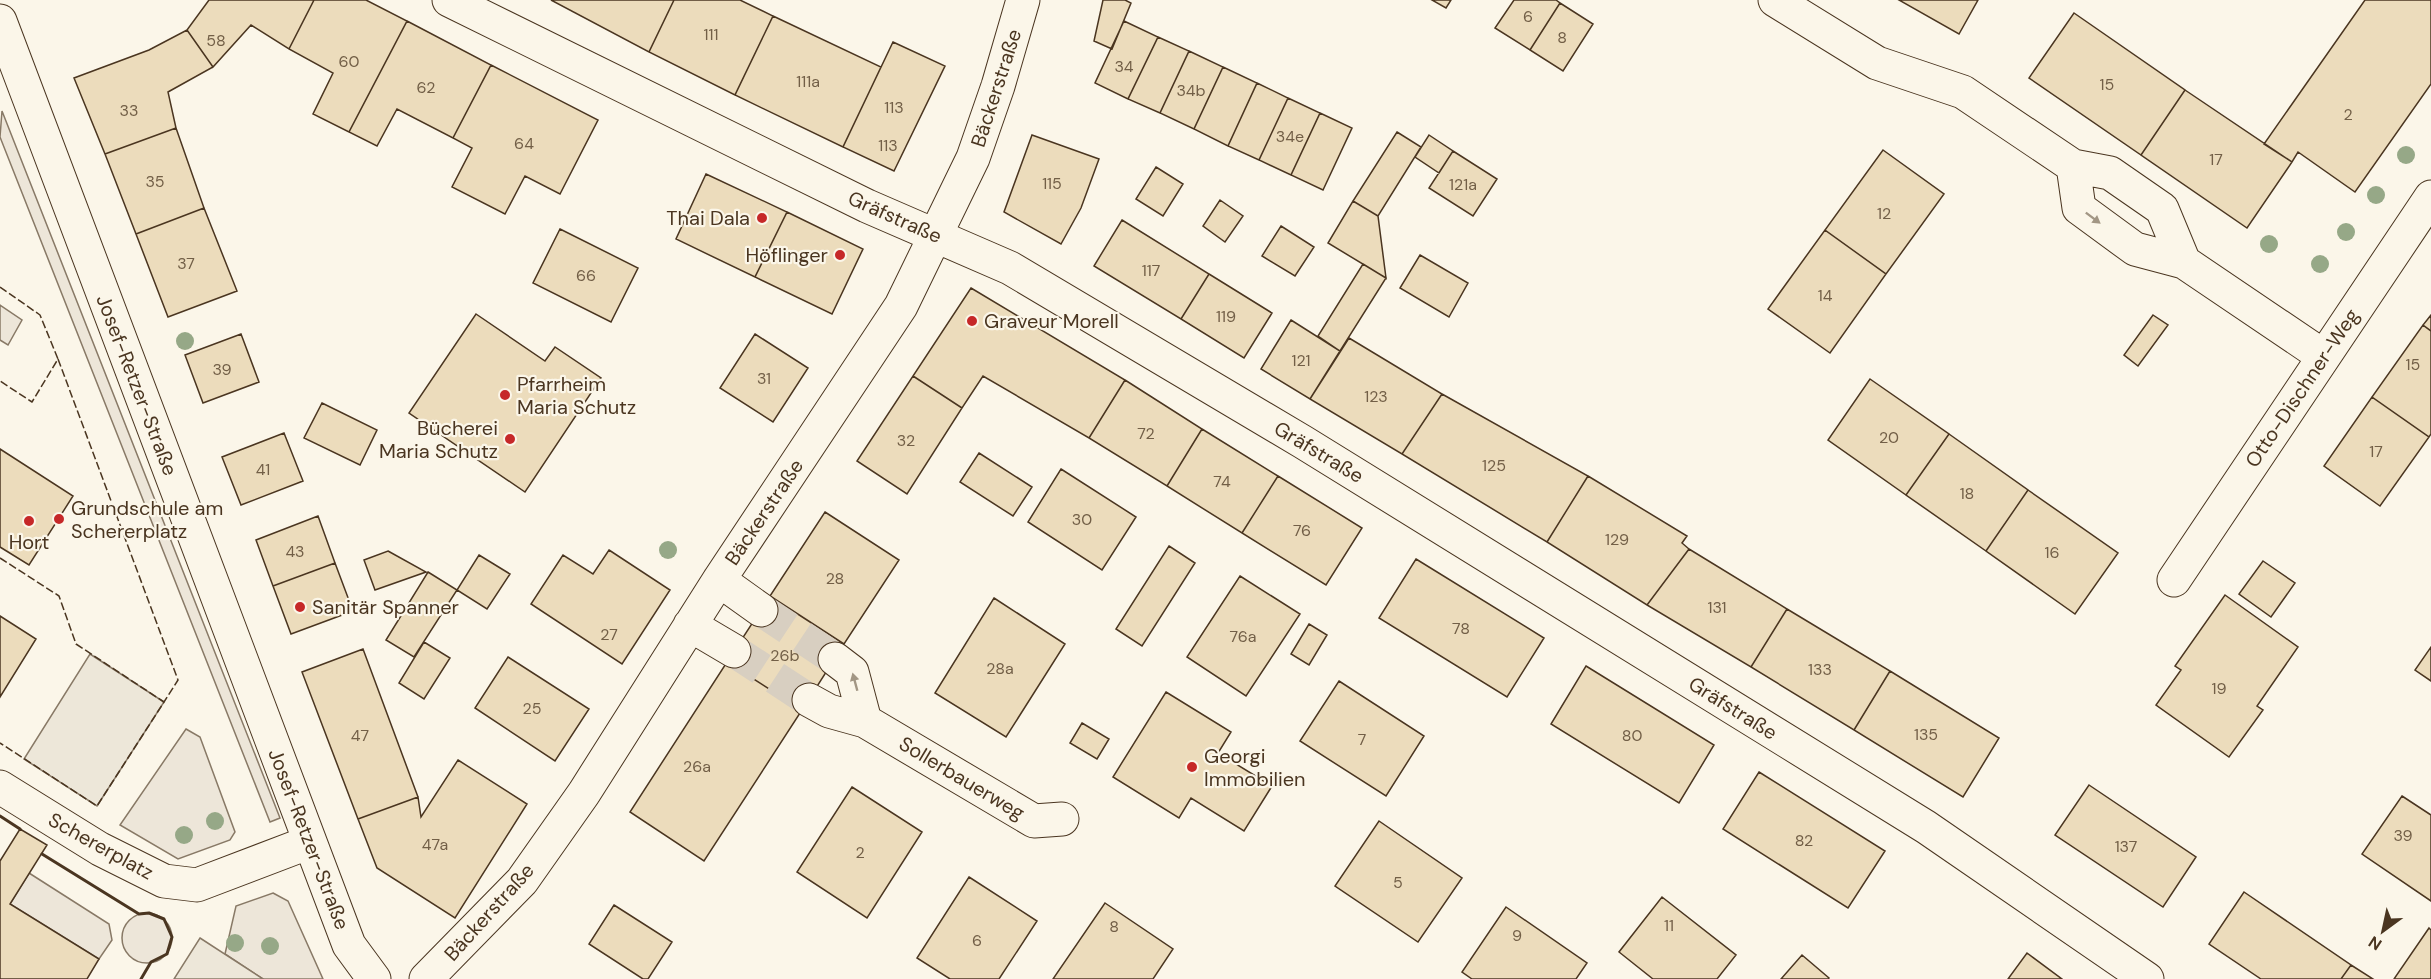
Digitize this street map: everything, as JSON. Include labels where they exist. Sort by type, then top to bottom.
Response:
[{"type":"street","name":"Gräfstraße","points":[[449,0],[497,26],[867,206],[1010,267],[1401,502],[1926,827],[2147,979]]},
{"type":"street","name":"Bäckerstraße","points":[[426,979],[522,881],[584,793],[719,580],[901,306],[973,159],[998,86],[1023,0]]},
{"type":"street","points":[[1775,0],[1877,63],[1964,92],[2073,166],[2110,173],[2162,209],[2184,262]]},
{"type":"street","name":"Josef-Retzer-Straße","points":[[0,21],[349,945],[374,979]]},
{"type":"street","points":[[2073,166],[2079,208],[2135,249],[2184,262],[2323,356]]},
{"type":"street","name":"Otto-Dischner-Weg","points":[[2174,580],[2431,197]]},
{"type":"street","points":[[719,580],[761,610]]},
{"type":"street","points":[[690,625],[734,651]]},
{"type":"street","points":[[835,659],[852,672],[865,721]]},
{"type":"street","name":"Sollerbauerweg","points":[[809,699],[829,711],[865,721],[1034,821],[1062,819]]},
{"type":"street","name":"Schererplatz","points":[[0,787],[100,849],[164,881],[197,885],[310,842]]},
{"type":"shaded area","points":[[2,111],[280,818],[270,822],[0,137]]},
{"type":"shaded area","points":[[0,305],[22,320],[8,345],[0,340]]},
{"type":"shaded area","points":[[90,654],[164,702],[97,806],[24,759]]},
{"type":"shaded area","points":[[186,729],[200,737],[235,832],[230,840],[178,859],[120,825]]},
{"type":"shaded area","points":[[29,873],[109,924],[112,940],[99,959],[10,904]]},
{"type":"shaded area","points":[[273,893],[288,901],[323,979],[263,979],[225,954],[236,906]]},
{"type":"shaded area","points":[[147,913],[161,917],[168,924],[172,938],[168,952],[161,959],[147,963],[133,959],[126,952],[122,938],[126,924],[133,917]]},
{"type":"shaded area","points":[[200,938],[263,979],[174,979]]},
{"type":"building","points":[[209,0],[314,0],[289,49],[251,25],[213,67],[187,30]]},
{"type":"building","points":[[314,0],[366,0],[407,21],[349,132],[313,114],[333,73],[289,49]]},
{"type":"building","points":[[551,0],[674,0],[649,52]]},
{"type":"building","points":[[674,0],[740,0],[773,16],[735,95],[649,52]]},
{"type":"building","points":[[1103,0],[1125,0],[1131,3],[1112,49],[1094,41]]},
{"type":"building","points":[[1432,0],[1451,0],[1446,8]]},
{"type":"building","points":[[1514,0],[1556,0],[1560,3],[1530,50],[1495,28]]},
{"type":"building","points":[[1899,0],[1978,0],[1959,34]]},
{"type":"building","points":[[2365,0],[2431,0],[2431,84],[2355,192],[2298,152],[2292,162],[2264,144]]},
{"type":"building","points":[[1560,3],[1593,24],[1563,71],[1530,50]]},
{"type":"building","points":[[2074,13],[2185,90],[2141,155],[2029,78]]},
{"type":"building","points":[[773,16],[881,67],[843,147],[735,95]]},
{"type":"building","points":[[407,21],[491,65],[453,138],[397,109],[377,146],[349,132]]},
{"type":"building","points":[[1124,21],[1158,37],[1128,99],[1095,83]]},
{"type":"building","points":[[187,30],[213,67],[168,92],[176,128],[105,154],[74,78],[149,50]]},
{"type":"building","points":[[1158,37],[1189,51],[1160,113],[1128,99]]},
{"type":"building","points":[[893,42],[945,66],[894,171],[843,147]]},
{"type":"building","points":[[1189,51],[1223,67],[1194,129],[1160,113]]},
{"type":"building","points":[[491,65],[598,120],[560,194],[525,176],[505,214],[452,187],[472,148],[453,138]]},
{"type":"building","points":[[1223,67],[1257,83],[1228,146],[1194,129]]},
{"type":"building","points":[[1257,83],[1288,98],[1259,160],[1228,146]]},
{"type":"building","points":[[2185,90],[2292,162],[2247,228],[2141,155]]},
{"type":"building","points":[[1288,98],[1320,113],[1291,175],[1259,160]]},
{"type":"building","points":[[1320,113],[1352,128],[1323,190],[1291,175]]},
{"type":"building","points":[[176,128],[204,208],[136,234],[105,154]]},
{"type":"building","points":[[1397,132],[1421,147],[1378,216],[1353,201]]},
{"type":"building","points":[[1032,135],[1099,159],[1081,208],[1061,244],[1004,212]]},
{"type":"building","points":[[1429,135],[1453,151],[1439,173],[1415,157]]},
{"type":"building","points":[[1883,150],[1944,194],[1886,274],[1825,230]]},
{"type":"building","points":[[1453,151],[1497,179],[1473,216],[1429,188]]},
{"type":"building","points":[[1156,167],[1183,184],[1163,216],[1136,199]]},
{"type":"building","points":[[706,174],[787,212],[755,277],[676,239]]},
{"type":"building","points":[[1220,200],[1243,216],[1225,242],[1203,226]]},
{"type":"building","points":[[1353,201],[1378,216],[1386,278],[1328,243]]},
{"type":"building","points":[[204,208],[237,291],[168,317],[136,234]]},
{"type":"building","points":[[787,212],[863,249],[832,314],[755,277]]},
{"type":"building","points":[[1122,220],[1209,274],[1181,319],[1094,266]]},
{"type":"building","points":[[1281,226],[1314,247],[1295,276],[1262,256]]},
{"type":"building","points":[[560,229],[638,268],[611,322],[533,283]]},
{"type":"building","points":[[1825,230],[1886,274],[1830,353],[1768,309]]},
{"type":"building","points":[[1420,255],[1468,283],[1449,317],[1400,288]]},
{"type":"building","points":[[1363,264],[1386,278],[1340,351],[1318,336]]},
{"type":"building","points":[[1209,274],[1272,313],[1244,358],[1181,319]]},
{"type":"building","points":[[971,288],[1125,380],[1089,438],[983,376],[962,408],[913,376]]},
{"type":"building","name":"Pfarrheim Maria Schutz","points":[[476,314],[545,361],[555,347],[601,378],[525,492],[409,413]]},
{"type":"building","points":[[2153,315],[2168,325],[2138,366],[2124,355]]},
{"type":"building","points":[[2431,315],[2431,331],[2423,325]]},
{"type":"building","points":[[1291,320],[1340,351],[1310,399],[1261,369]]},
{"type":"building","points":[[2423,325],[2431,331],[2431,434],[2429,437],[2372,397]]},
{"type":"building","points":[[241,334],[259,382],[203,403],[185,355]]},
{"type":"building","points":[[755,334],[808,368],[773,422],[720,388]]},
{"type":"building","points":[[1349,338],[1442,394],[1402,454],[1310,399]]},
{"type":"building","points":[[913,376],[962,408],[907,494],[857,461]]},
{"type":"building","points":[[1870,379],[1949,434],[1906,495],[1828,440]]},
{"type":"building","points":[[1125,380],[1202,429],[1167,486],[1089,438]]},
{"type":"building","points":[[1442,394],[1588,476],[1547,542],[1402,454]]},
{"type":"building","points":[[2372,397],[2429,437],[2380,506],[2324,466]]},
{"type":"building","points":[[322,403],[377,430],[360,465],[304,438]]},
{"type":"building","points":[[1202,429],[1278,476],[1242,533],[1167,486]]},
{"type":"building","points":[[284,433],[303,481],[241,505],[222,457]]},
{"type":"building","points":[[1949,434],[2028,490],[1986,551],[1906,495]]},
{"type":"building","name":"Hort","points":[[0,449],[73,496],[29,565],[0,547]]},
{"type":"building","points":[[979,453],[1032,487],[1013,516],[960,482]]},
{"type":"building","points":[[1061,469],[1136,517],[1102,570],[1028,522]]},
{"type":"building","points":[[1278,476],[1362,528],[1326,585],[1242,533]]},
{"type":"building","points":[[1588,476],[1687,536],[1682,543],[1689,549],[1647,605],[1547,542]]},
{"type":"building","points":[[2028,490],[2118,553],[2075,614],[1986,551]]},
{"type":"building","points":[[825,512],[899,560],[844,644],[770,596]]},
{"type":"building","points":[[318,516],[335,563],[273,586],[256,540]]},
{"type":"building","points":[[1169,546],[1195,563],[1142,646],[1116,629]]},
{"type":"building","points":[[1689,549],[1787,609],[1751,667],[1647,605]]},
{"type":"building","points":[[609,550],[670,590],[622,664],[531,604],[563,555],[593,574]]},
{"type":"building","points":[[388,551],[426,572],[375,590],[364,560]]},
{"type":"building","points":[[479,555],[510,574],[487,609],[457,590]]},
{"type":"building","points":[[1416,559],[1544,638],[1507,697],[1379,618]]},
{"type":"building","points":[[2263,561],[2295,583],[2271,617],[2239,594]]},
{"type":"building","points":[[335,563],[353,611],[291,634],[273,586]]},
{"type":"building","points":[[428,572],[457,590],[414,657],[386,640]]},
{"type":"building","points":[[1240,576],[1300,614],[1246,696],[1187,657]]},
{"type":"building","points":[[2225,595],[2298,647],[2257,706],[2263,710],[2229,757],[2156,705],[2181,670],[2175,666]]},
{"type":"building","points":[[770,596],[844,644],[802,710],[727,662]]},
{"type":"building","points":[[994,598],[1065,644],[1006,737],[935,693]]},
{"type":"building","points":[[1787,609],[1890,671],[1854,730],[1751,667]]},
{"type":"building","points":[[0,616],[36,639],[0,697]]},
{"type":"building","points":[[1309,624],[1327,635],[1309,665],[1291,654]]},
{"type":"building","points":[[424,642],[450,658],[424,699],[399,683]]},
{"type":"building","points":[[2431,647],[2431,681],[2415,670]]},
{"type":"building","points":[[363,649],[418,797],[358,819],[302,672]]},
{"type":"building","points":[[508,657],[589,709],[555,761],[475,708]]},
{"type":"building","points":[[727,662],[802,710],[704,861],[630,812]]},
{"type":"building","points":[[1586,666],[1714,745],[1679,803],[1551,724]]},
{"type":"building","points":[[1890,671],[1999,738],[1963,797],[1854,730]]},
{"type":"building","points":[[1339,681],[1424,736],[1386,796],[1300,741]]},
{"type":"building","points":[[1166,692],[1231,732],[1218,753],[1272,786],[1244,831],[1191,798],[1179,818],[1113,777]]},
{"type":"building","points":[[1082,723],[1109,739],[1097,759],[1070,743]]},
{"type":"building","points":[[458,760],[527,804],[455,918],[377,868],[358,819],[418,797],[421,817]]},
{"type":"building","points":[[1759,772],[1885,851],[1848,908],[1723,829]]},
{"type":"building","points":[[2089,785],[2196,857],[2163,907],[2055,835]]},
{"type":"building","points":[[852,787],[922,832],[867,918],[797,872]]},
{"type":"building","points":[[2402,796],[2431,815],[2431,901],[2362,854]]},
{"type":"building","points":[[1379,821],[1462,878],[1418,942],[1335,886]]},
{"type":"building","points":[[20,829],[47,845],[10,904],[99,959],[87,979],[0,979],[0,861]]},
{"type":"building","points":[[969,877],[1037,921],[999,979],[950,979],[917,958]]},
{"type":"building","points":[[2244,892],[2351,965],[2341,979],[2261,979],[2209,944]]},
{"type":"building","points":[[1662,897],[1736,955],[1717,979],[1653,979],[1619,952]]},
{"type":"building","points":[[1105,903],[1173,949],[1153,979],[1053,979]]},
{"type":"building","points":[[614,905],[672,942],[648,979],[643,979],[589,944]]},
{"type":"building","points":[[1506,907],[1587,963],[1576,979],[1472,979],[1462,972]]},
{"type":"building","points":[[2429,928],[2431,930],[2431,979],[2394,979]]},
{"type":"building","points":[[2027,953],[2062,979],[2008,979]]},
{"type":"building","points":[[1802,955],[1829,978],[1781,979]]},
{"type":"building","points":[[2351,965],[2373,979],[2341,979]]},
{"type":"tunnel","points":[[761,610],[835,659]]},
{"type":"tunnel","points":[[734,651],[809,700]]},
{"type":"fence","points":[[0,287],[40,315],[58,359],[32,402],[0,381]]},
{"type":"fence","points":[[58,359],[178,680],[164,702]]},
{"type":"fence","points":[[0,558],[59,596],[76,644],[164,702],[97,806],[0,743]]},
{"type":"wall","points":[[0,816],[20,829]]},
{"type":"wall","points":[[42,854],[139,914],[149,913],[164,919],[172,937],[167,954],[151,962],[141,979]]},
{"type":"place","name":"Thai Dala","points":[[762,218]]},
{"type":"place","name":"Höflinger","points":[[840,255]]},
{"type":"place","name":"Graveur Morell","points":[[972,321]]},
{"type":"place","name":"Pfarrheim Maria Schutz","points":[[505,395]]},
{"type":"place","name":"Bücherei Maria Schutz","points":[[510,439]]},
{"type":"place","name":"Grundschule am Schererplatz","points":[[59,519]]},
{"type":"place","name":"Hort","points":[[29,521]]},
{"type":"place","name":"Sanitär Spanner","points":[[300,607]]},
{"type":"place","name":"Georgi Immobilien","points":[[1192,767]]}]
